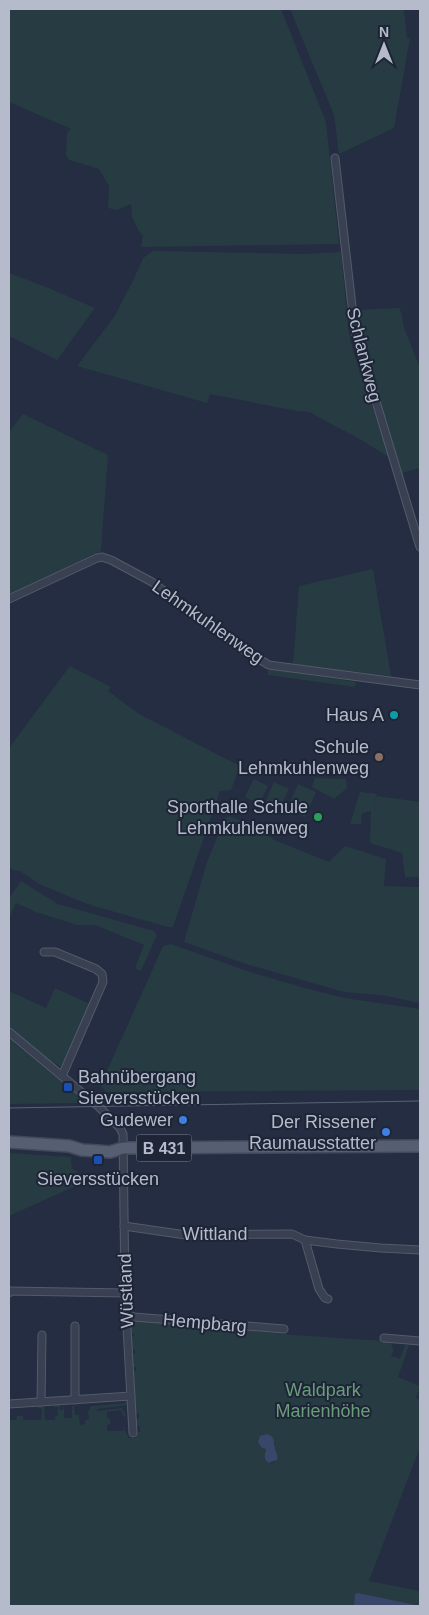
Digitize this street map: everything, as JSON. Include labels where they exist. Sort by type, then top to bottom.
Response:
[{"type":"main road","name":"B 431","points":[[9,1142],[69,1146],[82,1143],[110,1144],[123,1148],[420,1146]]},
{"type":"street","name":"Schlankweg","points":[[335,158],[351,311],[355,332],[418,532],[420,547]]},
{"type":"street","name":"Lehmkuhlenweg","points":[[9,599],[102,557],[152,582],[245,650],[269,665],[420,685]]},
{"type":"street","points":[[44,952],[55,952],[96,969],[102,974],[103,982],[62,1076]]},
{"type":"street","points":[[9,1032],[98,1106],[120,1128],[124,1134],[123,1148]]},
{"type":"street","name":"Wüstland","points":[[123,1148],[125,1293],[133,1433]]},
{"type":"street","name":"Wittland","points":[[124,1226],[186,1235],[292,1234],[306,1240],[420,1250]]},
{"type":"street","points":[[306,1240],[319,1289],[325,1298],[328,1299]]},
{"type":"street","points":[[9,1293],[10,1291],[125,1293]]},
{"type":"street","name":"Hempbarg","points":[[126,1314],[284,1329]]},
{"type":"street","points":[[75,1326],[75,1400]]},
{"type":"street","points":[[41,1402],[42,1335]]},
{"type":"street","points":[[384,1338],[420,1341]]},
{"type":"street","points":[[9,1404],[131,1396]]},
{"type":"green space","points":[[9,9],[281,9],[326,122],[339,244],[141,247],[143,234],[141,235],[132,217],[131,204],[117,210],[108,208],[109,186],[99,169],[69,160],[66,155],[67,133],[71,129],[9,102]]},
{"type":"green space","points":[[290,9],[413,9],[404,10],[407,38],[410,38],[394,128],[339,154],[334,115]]},
{"type":"green space","points":[[153,251],[305,254],[341,252],[349,334],[353,351],[390,458],[309,412],[210,394],[207,403],[77,366],[114,317],[143,258]]},
{"type":"green space","points":[[9,273],[95,308],[57,360],[9,336]]},
{"type":"green space","points":[[400,308],[404,328],[420,368],[420,468],[402,473],[362,341],[355,310]]},
{"type":"green space","points":[[23,414],[108,455],[101,551],[9,595],[9,432]]},
{"type":"green space","points":[[373,569],[391,676],[293,664],[299,586]]},
{"type":"green space","points":[[70,666],[111,687],[108,691],[139,714],[240,766],[231,790],[220,791],[173,927],[90,905],[41,885],[20,871],[9,867],[9,748]]},
{"type":"green space","points":[[269,669],[356,682],[355,687],[267,675]]},
{"type":"green space","points":[[315,778],[346,779],[347,788],[334,799],[312,787]]},
{"type":"green space","points":[[254,779],[268,786],[259,804],[245,797]]},
{"type":"green space","points":[[274,782],[289,789],[278,811],[264,805]]},
{"type":"green space","points":[[298,784],[316,792],[305,817],[287,809]]},
{"type":"green space","points":[[360,792],[377,794],[373,806],[377,796],[420,802],[420,877],[405,877],[402,853],[370,843],[371,811],[362,813],[361,824],[350,824]]},
{"type":"green space","points":[[229,816],[263,830],[274,840],[329,862],[345,846],[386,859],[384,886],[420,887],[420,1003],[381,995],[344,992],[246,964],[184,942],[207,862],[225,818]]},
{"type":"green space","points":[[21,881],[58,904],[154,931],[157,935],[141,971],[135,968],[144,945],[95,925],[77,925],[36,912],[16,903],[9,918],[9,898]]},
{"type":"green space","points":[[171,944],[253,973],[305,988],[344,998],[420,1009],[420,1090],[106,1092],[102,1087],[102,1082],[163,946]]},
{"type":"green space","points":[[55,988],[90,1004],[63,1068],[46,1058],[9,1028],[9,991],[46,1008]]},
{"type":"green space","points":[[9,1039],[78,1095],[85,1103],[9,1104]]},
{"type":"green space","points":[[9,1153],[71,1157],[72,1169],[91,1179],[9,1216]]},
{"type":"green space","name":"Waldpark Marienhöhe","points":[[128,1318],[294,1335],[384,1341],[390,1342],[394,1350],[391,1356],[400,1359],[405,1345],[409,1345],[398,1377],[420,1386],[416,1398],[420,1400],[420,1447],[369,1581],[420,1591],[420,1606],[9,1606],[9,1418],[10,1420],[16,1420],[17,1416],[23,1416],[23,1420],[41,1420],[42,1409],[36,1407],[36,1405],[44,1404],[45,1420],[55,1420],[55,1417],[58,1416],[58,1407],[54,1407],[54,1404],[59,1403],[60,1410],[63,1410],[64,1405],[64,1418],[72,1418],[72,1406],[74,1406],[75,1415],[79,1415],[80,1425],[85,1424],[85,1420],[89,1419],[89,1415],[87,1415],[91,1406],[127,1403],[127,1405],[97,1409],[97,1411],[122,1408],[126,1416],[123,1416],[121,1410],[107,1412],[107,1419],[110,1419],[110,1424],[107,1425],[107,1431],[123,1431],[123,1427],[129,1438],[136,1438],[136,1432],[140,1432],[140,1426],[135,1425],[135,1420],[139,1419],[139,1413],[135,1413],[132,1371],[136,1371],[136,1367],[132,1367],[131,1354],[135,1354],[135,1350],[130,1350],[130,1337],[134,1336],[133,1333],[129,1333]],"holes":[[[275,1443],[278,1458],[273,1463],[269,1463],[264,1459],[266,1449],[262,1448]]]},
{"type":"water","points":[[267,1434],[273,1438],[278,1456],[277,1460],[269,1463],[265,1459],[266,1449],[262,1448],[258,1442],[260,1436]]},
{"type":"water","points":[[358,1593],[420,1606],[354,1606],[355,1594]]},
{"type":"tram line","points":[[9,1108],[420,1101]]},
{"type":"place","name":"Haus A","points":[[394,715]]},
{"type":"place","name":"Schule Lehmkuhlenweg","points":[[379,757]]},
{"type":"place","name":"Sporthalle Schule Lehmkuhlenweg","points":[[318,817]]},
{"type":"place","name":"Bahnübergang Sieversstücken","points":[[68,1087]]},
{"type":"place","name":"Gudewer","points":[[183,1120]]},
{"type":"place","name":"Der Rissener Raumausstatter","points":[[386,1132]]},
{"type":"place","name":"Sieversstücken","points":[[98,1160]]}]
